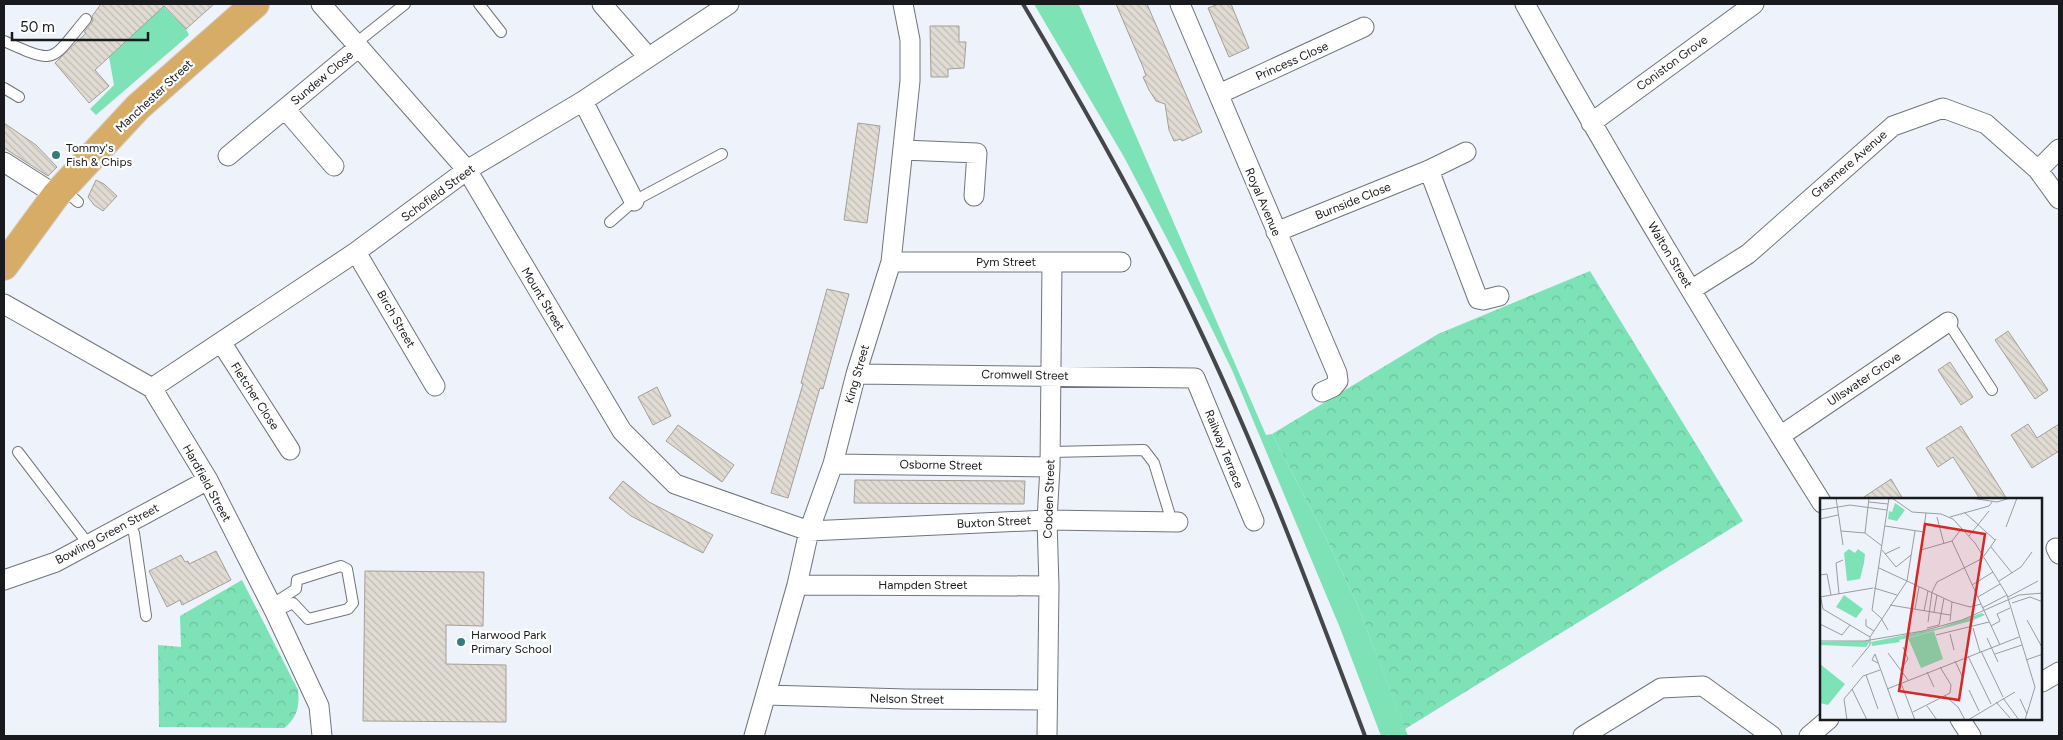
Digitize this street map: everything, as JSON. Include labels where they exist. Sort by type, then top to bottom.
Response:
[{"type":"main road","name":"Manchester Street","points":[[4,266],[66,195],[138,107],[255,4]]},
{"type":"street","name":"Mount Street","points":[[321,4],[467,170],[622,431],[676,484],[809,531]]},
{"type":"street","points":[[602,4],[648,57]]},
{"type":"street","name":"Schofield Street","points":[[152,388],[356,252],[467,170],[583,101],[729,4]]},
{"type":"street","name":"King Street","points":[[754,736],[797,585],[809,531],[833,464],[856,374],[892,262],[910,81],[910,40],[903,4]]},
{"type":"street","name":"Royal Avenue","points":[[1180,4],[1337,373],[1338,381],[1334,387],[1322,392]]},
{"type":"street","name":"Walton Street","points":[[1525,4],[1591,123],[1820,499]]},
{"type":"street","name":"Coniston Grove","points":[[1591,123],[1754,4]]},
{"type":"street","name":"Princess Close","points":[[1219,94],[1364,28]]},
{"type":"street","name":"Sundew Close","points":[[228,156],[285,110],[358,45]]},
{"type":"street","points":[[583,101],[634,201]]},
{"type":"street","name":"Grasmere Avenue","points":[[1691,290],[1748,254],[1893,126],[1943,108],[1986,124],[2038,170],[2059,199]]},
{"type":"street","name":"Sundew Close","points":[[285,110],[334,166]]},
{"type":"street","points":[[2038,170],[2059,149]]},
{"type":"street","points":[[903,150],[977,153],[974,196]]},
{"type":"street","name":"Burnside Close","points":[[1276,232],[1429,170],[1466,152]]},
{"type":"street","points":[[4,162],[66,195]]},
{"type":"street","points":[[1429,170],[1478,299],[1483,300],[1499,296]]},
{"type":"street","name":"Birch Street","points":[[356,252],[435,386]]},
{"type":"street","name":"Pym Street","points":[[892,262],[1121,262]]},
{"type":"street","name":"Cobden Street","points":[[1047,736],[1047,520],[1050,460],[1052,262]]},
{"type":"street","name":"Hardfield Street","points":[[4,304],[152,388],[208,480],[273,608],[319,706],[322,736]]},
{"type":"street","name":"Ullswater Grove","points":[[1780,436],[1948,322]]},
{"type":"street","name":"Fletcher Close","points":[[221,342],[290,450]]},
{"type":"street","name":"Cromwell Street","points":[[856,374],[1195,378]]},
{"type":"street","name":"Railway Terrace","points":[[1195,378],[1254,521]]},
{"type":"street","name":"Osborne Street","points":[[833,464],[1050,460]]},
{"type":"street","name":"Bowling Green Street","points":[[4,580],[56,562],[208,480]]},
{"type":"street","name":"Buxton Street","points":[[809,531],[1047,520],[1175,522]]},
{"type":"street","name":"Hampden Street","points":[[797,585],[1048,586]]},
{"type":"street","points":[[2043,681],[2059,672]]},
{"type":"street","points":[[1583,736],[1661,688],[1703,686],[1772,736]]},
{"type":"street","name":"Nelson Street","points":[[766,695],[906,699],[1047,700]]},
{"type":"street","points":[[1809,736],[1828,720]]},
{"type":"lane","points":[[358,45],[404,4]]},
{"type":"lane","points":[[479,4],[501,32]]},
{"type":"lane","points":[[4,41],[33,55],[47,58],[56,54],[86,19]]},
{"type":"lane","points":[[4,88],[19,97]]},
{"type":"lane","points":[[610,222],[634,201],[722,154]]},
{"type":"lane","points":[[1948,322],[1992,390]]},
{"type":"lane","points":[[1050,460],[1144,450],[1154,463],[1175,522]]},
{"type":"lane","points":[[18,452],[89,545]]},
{"type":"lane","points":[[128,524],[134,534],[146,616]]},
{"type":"lane","points":[[341,566],[347,569],[353,603],[348,609],[308,619],[293,603],[273,608],[296,589],[297,580],[341,566]]},
{"type":"green space","points":[[1034,4],[1078,4],[1080,7],[1266,435],[1272,434],[1326,538],[1358,606],[1408,736],[1381,736],[1340,628],[1232,370],[1176,256],[1124,157]]},
{"type":"green space","points":[[163,6],[186,29],[189,35],[96,115],[90,109],[114,85],[109,57]]},
{"type":"green space","points":[[1590,271],[1743,521],[1405,729],[1358,606],[1326,538],[1272,434],[1438,334]]},
{"type":"green space","points":[[242,580],[298,690],[298,706],[295,716],[284,728],[159,727],[158,645],[181,647],[180,616]]},
{"type":"building","points":[[101,4],[214,4],[186,29],[164,6],[95,70],[109,86],[89,103],[55,63],[86,33],[84,32],[93,21],[92,16]]},
{"type":"building","points":[[1116,4],[1147,4],[1202,132],[1182,141],[1181,139],[1174,141],[1169,130],[1165,104],[1156,101],[1149,90],[1143,77],[1146,76],[1143,67]]},
{"type":"building","points":[[1219,4],[1231,4],[1249,48],[1229,57],[1208,8]]},
{"type":"building","points":[[930,26],[959,26],[959,42],[966,42],[964,68],[948,69],[948,77],[931,77]]},
{"type":"building","points":[[4,123],[36,145],[57,167],[48,176],[4,148]]},
{"type":"building","points":[[858,123],[880,126],[867,223],[844,220]]},
{"type":"building","points":[[96,180],[104,184],[117,196],[103,211],[94,205],[88,197]]},
{"type":"building","points":[[827,289],[849,294],[823,389],[820,388],[788,498],[771,493],[803,384],[801,383]]},
{"type":"building","points":[[2008,331],[2048,390],[2035,399],[1995,340]]},
{"type":"building","points":[[1950,362],[1973,397],[1961,405],[1938,370]]},
{"type":"building","points":[[657,387],[671,416],[653,425],[638,397]]},
{"type":"building","points":[[2028,424],[2037,438],[2059,424],[2059,451],[2032,468],[2011,435]]},
{"type":"building","points":[[678,425],[734,465],[722,482],[666,441]]},
{"type":"building","points":[[1961,426],[2006,498],[1979,498],[1953,457],[1938,467],[1926,448]]},
{"type":"building","points":[[1891,479],[1902,498],[1862,498]]},
{"type":"building","points":[[855,480],[1025,481],[1024,504],[854,503]]},
{"type":"building","points":[[623,481],[649,502],[713,535],[703,553],[631,516],[609,498]]},
{"type":"building","points":[[216,551],[231,580],[182,605],[180,600],[167,607],[149,571],[181,555],[185,562],[188,561],[189,564]]},
{"type":"building","points":[[365,571],[484,572],[483,626],[446,625],[446,664],[506,665],[506,722],[363,721]]},
{"type":"railway","points":[[1023,4],[1080,101],[1152,233],[1197,324],[1274,499],[1365,736]]},
{"type":"place","name":"Tommy's Fish & Chips","points":[[56,155]]},
{"type":"place","name":"Harwood Park Primary School","points":[[461,642]]}]
